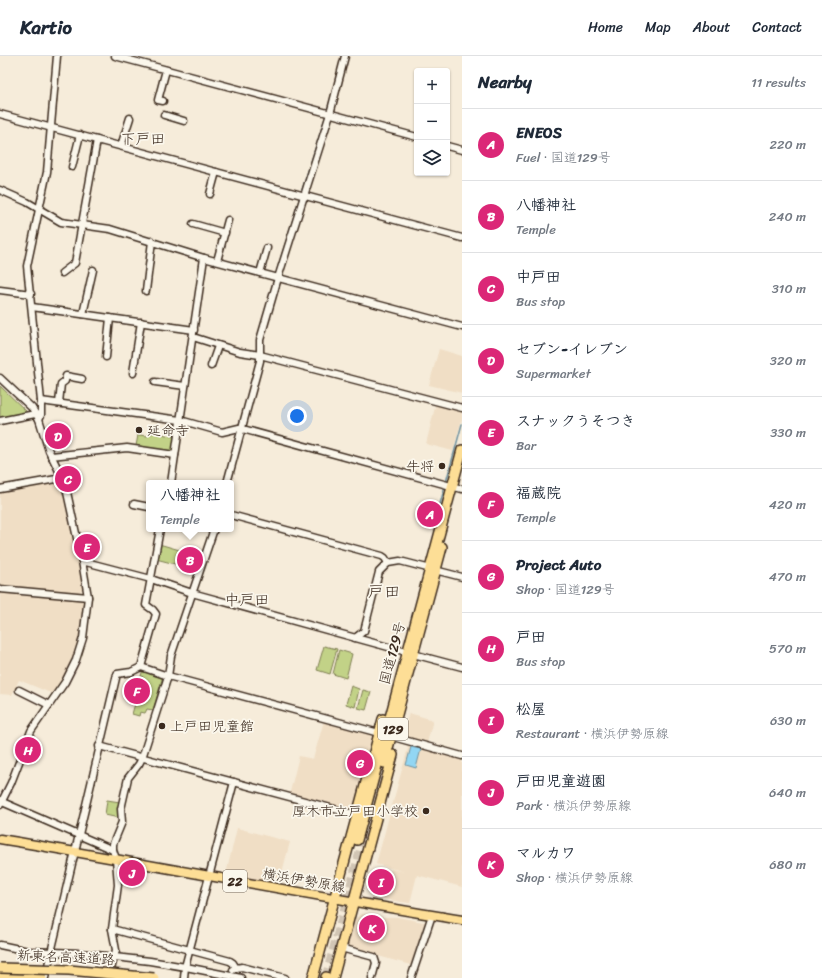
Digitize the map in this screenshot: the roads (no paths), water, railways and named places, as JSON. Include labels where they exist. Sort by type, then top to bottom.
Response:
[{"type":"highway","name":"国道129号","points":[[360,840],[433,570],[452,486],[462,450]]},
{"type":"highway","name":"国道129号","points":[[452,486],[462,470]]},
{"type":"highway","name":"129","points":[[323,977],[335,899],[379,733],[403,651],[420,616]]},
{"type":"highway","name":"129","points":[[323,977],[341,948],[397,738],[417,655],[420,616]]},
{"type":"highway","name":"新東名高速道路","points":[[0,968],[101,972],[154,978]]},
{"type":"highway","name":"新東名高速道路","points":[[0,977],[42,978]]},
{"type":"main road","name":"横浜伊勢原線","points":[[0,839],[335,899],[462,920]]},
{"type":"street","points":[[0,421],[41,415],[31,294],[27,266],[47,172],[57,56]]},
{"type":"street","points":[[115,56],[414,136]]},
{"type":"street","points":[[228,480],[260,355],[260,340],[330,114],[345,56]]},
{"type":"street","points":[[158,100],[166,70]]},
{"type":"street","points":[[0,114],[462,238]]},
{"type":"street","points":[[164,115],[184,121]]},
{"type":"street","points":[[121,146],[130,122]]},
{"type":"street","points":[[71,163],[80,135]]},
{"type":"street","points":[[62,273],[75,263],[97,140]]},
{"type":"street","points":[[450,147],[462,150]]},
{"type":"street","points":[[212,192],[216,172]]},
{"type":"street","points":[[0,190],[27,202],[61,222],[110,229],[204,258],[462,327]]},
{"type":"street","points":[[217,261],[228,220]]},
{"type":"street","points":[[196,227],[225,233]]},
{"type":"street","points":[[146,291],[152,241]]},
{"type":"street","points":[[260,273],[266,257],[267,248]]},
{"type":"street","points":[[171,480],[204,258]]},
{"type":"street","points":[[84,314],[93,270]]},
{"type":"street","points":[[0,290],[31,294]]},
{"type":"street","points":[[32,306],[194,330]]},
{"type":"street","points":[[106,357],[110,318]]},
{"type":"street","points":[[135,370],[141,322]]},
{"type":"street","points":[[193,337],[240,352],[260,355],[462,408]]},
{"type":"street","points":[[211,366],[218,346]]},
{"type":"street","points":[[59,403],[61,384],[65,381],[66,374],[82,379]]},
{"type":"street","points":[[0,378],[32,408],[37,416],[51,456],[67,488],[88,597],[78,655],[68,676],[31,732],[1,803],[113,850]]},
{"type":"street","points":[[157,383],[185,386]]},
{"type":"street","points":[[41,401],[180,420],[222,432],[236,428],[241,429],[452,486]]},
{"type":"street","points":[[51,456],[127,448],[175,455]]},
{"type":"street","points":[[0,489],[62,478]]},
{"type":"street","points":[[134,504],[146,506]]},
{"type":"street","points":[[234,516],[382,556],[388,563]]},
{"type":"street","points":[[141,667],[156,614],[146,605],[159,532]]},
{"type":"street","points":[[109,978],[116,950],[112,929],[118,885],[116,859],[113,850],[114,841],[122,822],[121,809],[128,778],[142,758],[168,676],[171,656],[213,532]]},
{"type":"street","points":[[82,561],[151,579],[192,593],[403,651]]},
{"type":"street","points":[[355,638],[364,630],[379,572],[388,563],[400,561],[462,578]]},
{"type":"street","points":[[0,589],[88,597]]},
{"type":"street","points":[[417,655],[462,667]]},
{"type":"street","points":[[45,978],[117,674],[131,672],[141,667],[168,676],[379,733]]},
{"type":"street","points":[[19,690],[26,692],[49,705]]},
{"type":"street","points":[[397,738],[462,756]]},
{"type":"street","points":[[99,746],[357,815]]},
{"type":"street","points":[[184,978],[184,967],[234,782]]},
{"type":"street","points":[[411,978],[432,915]]},
{"type":"street","points":[[112,929],[230,961],[236,968]]},
{"type":"street","points":[[0,945],[28,951],[115,956],[241,978]]},
{"type":"street","points":[[341,948],[374,957],[376,963],[372,978]]},
{"type":"street","points":[[231,976],[236,968],[242,966],[285,978]]},
{"type":"water","points":[[411,747],[421,749],[416,768],[406,765]]},
{"type":"waterway","points":[[327,111],[334,88]]},
{"type":"waterway","points":[[301,193],[326,115]]},
{"type":"waterway","points":[[277,270],[300,197]]},
{"type":"waterway","points":[[446,482],[462,424]]},
{"type":"waterway","points":[[438,511],[445,486]]},
{"type":"tunnel","points":[[326,977],[363,841]]},
{"type":"place","name":"延命寺","points":[[139,430]]},
{"type":"place","name":"セブン-イレブン","points":[[58,436]]},
{"type":"place","name":"牛将","points":[[442,466]]},
{"type":"place","name":"中戸田","points":[[68,479]]},
{"type":"place","name":"ENEOS","points":[[430,514]]},
{"type":"place","name":"スナックうそつき","points":[[87,547]]},
{"type":"place","name":"八幡神社","points":[[190,560]]},
{"type":"place","name":"福蔵院","points":[[137,691]]},
{"type":"place","name":"上戸田児童館","points":[[162,726]]},
{"type":"place","name":"戸田","points":[[28,750]]},
{"type":"place","name":"Project Auto","points":[[360,763]]},
{"type":"place","name":"厚木市立戸田小学校","points":[[426,811]]},
{"type":"place","name":"戸田児童遊園","points":[[132,873]]},
{"type":"place","name":"松屋","points":[[381,882]]},
{"type":"place","name":"マルカワ","points":[[372,928]]},
{"type":"district","name":"下戸田","points":[[143,139]]},
{"type":"district","name":"戸田","points":[[384,591]]},
{"type":"district","name":"中戸田","points":[[247,600]]}]
